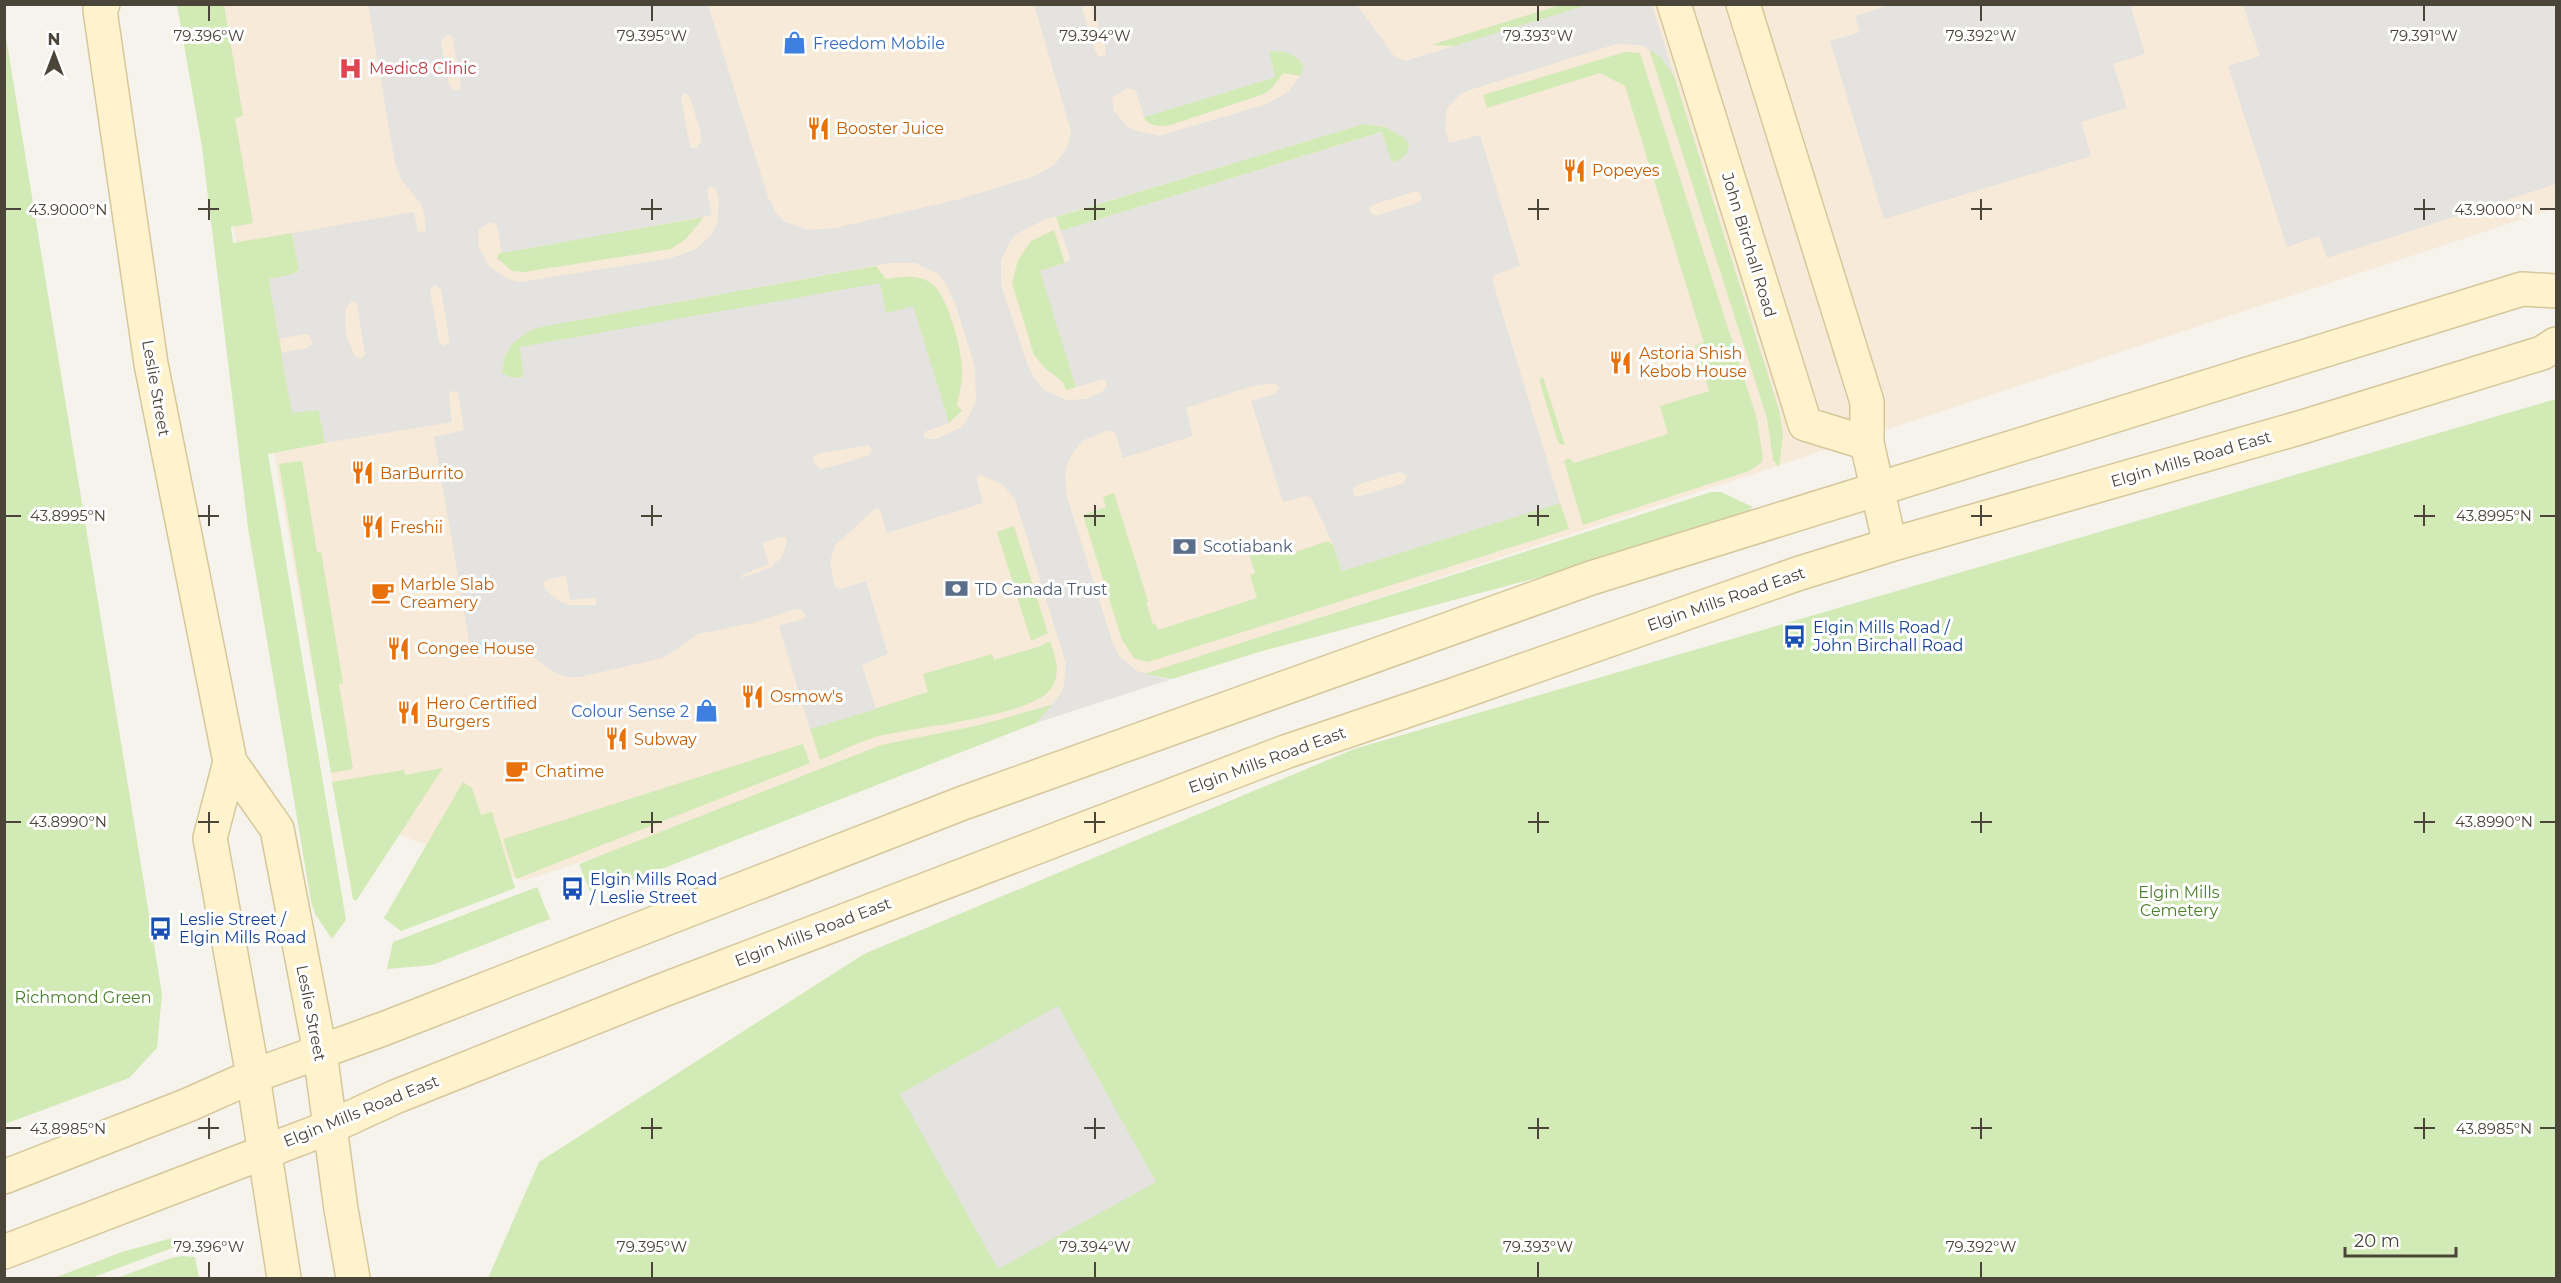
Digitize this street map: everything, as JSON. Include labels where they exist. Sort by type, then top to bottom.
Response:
[{"type":"main road","name":"John Birchall Road","points":[[1674,4],[1805,424],[1867,443]]},
{"type":"main road","points":[[1743,4],[1867,402],[1867,443],[1890,544]]},
{"type":"main road","name":"Leslie Street","points":[[99,6],[151,364],[230,762],[277,829],[320,1053],[353,1278]]},
{"type":"main road","points":[[4,1177],[188,1105],[253,1076],[320,1053],[974,799],[1591,578],[2522,289],[2556,291]]},
{"type":"main road","name":"Elgin Mills Road East","points":[[4,1252],[330,1127],[395,1097],[658,992],[1285,752],[1473,689],[1797,574],[1890,544],[2299,428],[2542,353],[2556,344]]},
{"type":"main road","name":"Leslie Street","points":[[230,762],[210,838],[253,1076],[284,1278]]},
{"type":"shaded area","points":[[1892,4],[2130,4],[2145,54],[2113,64],[2127,108],[2081,122],[2091,156],[1884,219],[1830,41],[1860,32],[1855,16]]},
{"type":"shaded area","points":[[194,5],[2556,5],[2556,208],[523,881],[338,812]]},
{"type":"shaded area","points":[[368,5],[708,5],[768,197],[776,213],[785,222],[808,230],[835,228],[956,200],[1035,176],[1055,164],[1067,148],[1071,131],[1034,5],[1083,5],[1082,9],[1095,51],[1098,56],[1102,57],[1106,54],[1106,49],[1092,5],[1357,5],[1394,56],[1405,61],[1588,5],[1652,5],[1674,76],[1661,57],[1649,49],[1640,45],[1616,44],[1462,93],[1447,108],[1445,128],[1449,143],[1480,135],[1520,266],[1496,274],[1492,279],[1560,503],[1342,571],[1333,544],[1311,497],[1305,496],[1283,502],[1251,401],[1276,393],[1279,387],[1273,383],[1252,386],[1186,408],[1193,436],[1123,458],[1115,433],[1109,430],[1084,440],[1068,462],[1065,475],[1067,497],[1113,644],[1120,657],[1137,671],[1172,679],[1036,723],[1060,695],[1064,685],[1066,664],[1015,499],[1002,484],[981,475],[978,475],[977,481],[983,503],[887,533],[880,510],[876,508],[835,545],[830,563],[835,587],[842,589],[866,581],[888,654],[862,665],[876,709],[810,729],[779,626],[803,619],[806,616],[802,610],[795,609],[753,623],[698,634],[663,658],[580,677],[567,677],[556,673],[530,655],[506,643],[470,646],[434,437],[464,430],[458,392],[450,393],[449,398],[452,422],[325,443],[319,410],[292,413],[281,353],[307,348],[312,341],[309,335],[305,334],[279,339],[269,279],[297,273],[299,269],[292,233],[414,212],[418,233],[426,231],[421,204],[401,179],[395,163]],"holes":[[[446,35],[451,35],[453,39],[461,83],[460,89],[452,89],[441,43]],[[1269,51],[1285,52],[1298,58],[1304,66],[1289,91],[1267,104],[1159,136],[1134,130],[1127,126],[1114,111],[1112,98],[1127,88],[1136,91],[1144,117],[1275,77]],[[684,93],[689,95],[701,132],[701,142],[695,149],[690,147],[681,97]],[[1363,124],[1384,126],[1410,144],[1406,155],[1396,162],[1391,161],[1382,132],[1061,231],[1070,259],[1065,263],[1040,271],[1076,387],[1105,380],[1107,386],[1102,392],[1087,399],[1067,400],[1044,390],[1028,366],[1001,285],[1001,261],[1010,241],[1018,233],[1044,220]],[[710,186],[715,188],[719,198],[717,225],[711,235],[696,249],[671,258],[521,282],[508,279],[488,264],[479,247],[478,230],[491,222],[497,226],[502,253],[712,215],[707,190]],[[1413,192],[1421,195],[1421,200],[1417,203],[1376,216],[1370,212],[1369,208],[1372,205]],[[890,263],[915,263],[938,274],[945,282],[955,303],[975,367],[976,400],[968,419],[960,428],[936,439],[924,437],[924,432],[949,423],[913,306],[886,313],[880,283],[520,347],[524,377],[511,378],[502,373],[505,355],[512,344],[530,330],[540,327]],[[434,285],[441,289],[449,339],[449,343],[445,346],[439,342],[430,291]],[[352,301],[357,304],[365,354],[362,359],[355,356],[346,335],[345,309]],[[868,445],[872,450],[869,455],[820,469],[813,461],[813,457],[818,454]],[[1399,472],[1407,475],[1404,483],[1361,496],[1355,496],[1353,488],[1357,485]],[[785,537],[787,541],[782,557],[771,567],[742,578],[742,575],[769,564],[762,543]],[[566,576],[570,600],[596,598],[596,605],[568,605],[557,600],[543,587],[545,580]]]},
{"type":"shaded area","points":[[2243,5],[2556,5],[2556,184],[2327,258],[2319,236],[2287,247],[2228,66],[2260,56]]},
{"type":"shaded area","points":[[1058,1006],[1156,1182],[998,1269],[900,1094]]},
{"type":"green space","points":[[177,5],[224,5],[243,116],[235,118],[253,223],[231,227],[233,243],[292,233],[299,269],[294,274],[269,279],[292,412],[319,410],[325,443],[268,454],[346,920],[332,939],[315,914],[311,901],[248,528],[202,147]]},
{"type":"green space","points":[[1560,5],[1588,5],[1456,46],[1431,45]]},
{"type":"green space","name":"Richmond Green","points":[[5,31],[162,994],[157,1048],[129,1078],[5,1124]]},
{"type":"green space","points":[[1649,49],[1661,57],[1674,76],[1779,410],[1783,434],[1779,467],[1773,460],[1767,418]]},
{"type":"green space","points":[[1269,51],[1284,52],[1298,58],[1304,66],[1301,76],[1283,73],[1272,88],[1264,94],[1167,126],[1151,124],[1144,117],[1275,77]]},
{"type":"green space","points":[[1625,52],[1640,53],[1757,419],[1763,459],[1760,464],[1749,471],[1583,525],[1564,461],[1569,458],[1574,463],[1668,434],[1660,406],[1709,391],[1695,345],[1704,343],[1625,86],[1600,73],[1487,108],[1483,95]]},
{"type":"green space","points":[[1363,124],[1383,127],[1401,135],[1410,144],[1406,155],[1396,162],[1391,161],[1381,132],[1061,231],[1056,217]]},
{"type":"green space","points":[[704,217],[686,239],[671,249],[524,272],[512,271],[497,258],[499,253]]},
{"type":"green space","points":[[1054,230],[1065,263],[1041,271],[1076,387],[1066,390],[1063,382],[1044,367],[1034,355],[1012,283],[1018,260],[1031,241]]},
{"type":"green space","points":[[876,266],[886,279],[909,277],[920,278],[931,283],[937,289],[949,311],[962,364],[962,381],[957,405],[962,411],[949,423],[913,307],[886,314],[879,284],[520,348],[524,377],[511,378],[502,373],[508,349],[525,333],[540,327]]},
{"type":"green space","points":[[1543,377],[1565,445],[1560,444],[1557,439],[1540,383]]},
{"type":"green space","name":"Elgin Mills Cemetery","points":[[2556,399],[2556,1278],[488,1278],[539,1162],[864,954],[1354,749]]},
{"type":"green space","points":[[302,461],[317,552],[321,552],[343,683],[339,684],[353,769],[331,773],[279,464]]},
{"type":"green space","points":[[1711,492],[1721,492],[1753,507],[1744,514],[1608,559],[1259,652],[1172,679],[1144,674]]},
{"type":"green space","points":[[1114,493],[1153,624],[1158,630],[1257,598],[1250,575],[1255,573],[1249,554],[1289,554],[1328,541],[1333,545],[1342,571],[1560,503],[1569,529],[1148,662],[1134,658],[1122,640],[1083,515],[1106,507],[1103,497]]},
{"type":"green space","points":[[1014,526],[1048,633],[1031,641],[997,532]]},
{"type":"green space","points":[[1050,641],[1057,671],[1056,677],[1051,689],[1039,699],[996,714],[875,737],[820,760],[810,729],[928,692],[923,674],[992,654],[994,660],[1041,646]]},
{"type":"green space","points":[[1054,704],[1036,723],[592,896],[579,864],[881,745],[980,725]]},
{"type":"green space","points":[[803,744],[810,763],[516,879],[503,839]]},
{"type":"green space","points":[[443,768],[356,901],[353,899],[332,782],[404,770],[405,775]]},
{"type":"green space","points":[[463,782],[472,788],[481,815],[492,812],[515,888],[401,931],[384,918]]},
{"type":"green space","points":[[537,887],[550,919],[432,965],[387,969],[393,942]]},
{"type":"green space","points":[[172,1238],[184,1238],[183,1244],[91,1278],[54,1278],[122,1252]]},
{"type":"green space","points":[[195,1257],[199,1278],[117,1278],[171,1258]]},
{"type":"place","name":"Freedom Mobile","points":[[795,43]]},
{"type":"place","name":"Medic8 Clinic","points":[[351,68]]},
{"type":"place","name":"Booster Juice","points":[[818,128]]},
{"type":"place","name":"Popeyes","points":[[1574,170]]},
{"type":"place","name":"Astoria Shish Kebob House","points":[[1621,362]]},
{"type":"place","name":"BarBurrito","points":[[362,473]]},
{"type":"place","name":"Freshii","points":[[372,527]]},
{"type":"place","name":"Scotiabank","points":[[1185,546]]},
{"type":"place","name":"TD Canada Trust","points":[[957,589]]},
{"type":"place","name":"Marble Slab Creamery","points":[[382,593]]},
{"type":"place","name":"Elgin Mills Road / John Birchall Road","points":[[1795,636]]},
{"type":"place","name":"Congee House","points":[[399,648]]},
{"type":"place","name":"Osmow's","points":[[752,696]]},
{"type":"place","name":"Colour Sense 2","points":[[707,711]]},
{"type":"place","name":"Hero Certified Burgers","points":[[408,712]]},
{"type":"place","name":"Subway","points":[[616,739]]},
{"type":"place","name":"Chatime","points":[[517,771]]},
{"type":"place","name":"Elgin Mills Road / Leslie Street","points":[[572,888]]},
{"type":"place","name":"Leslie Street / Elgin Mills Road","points":[[161,928]]}]
